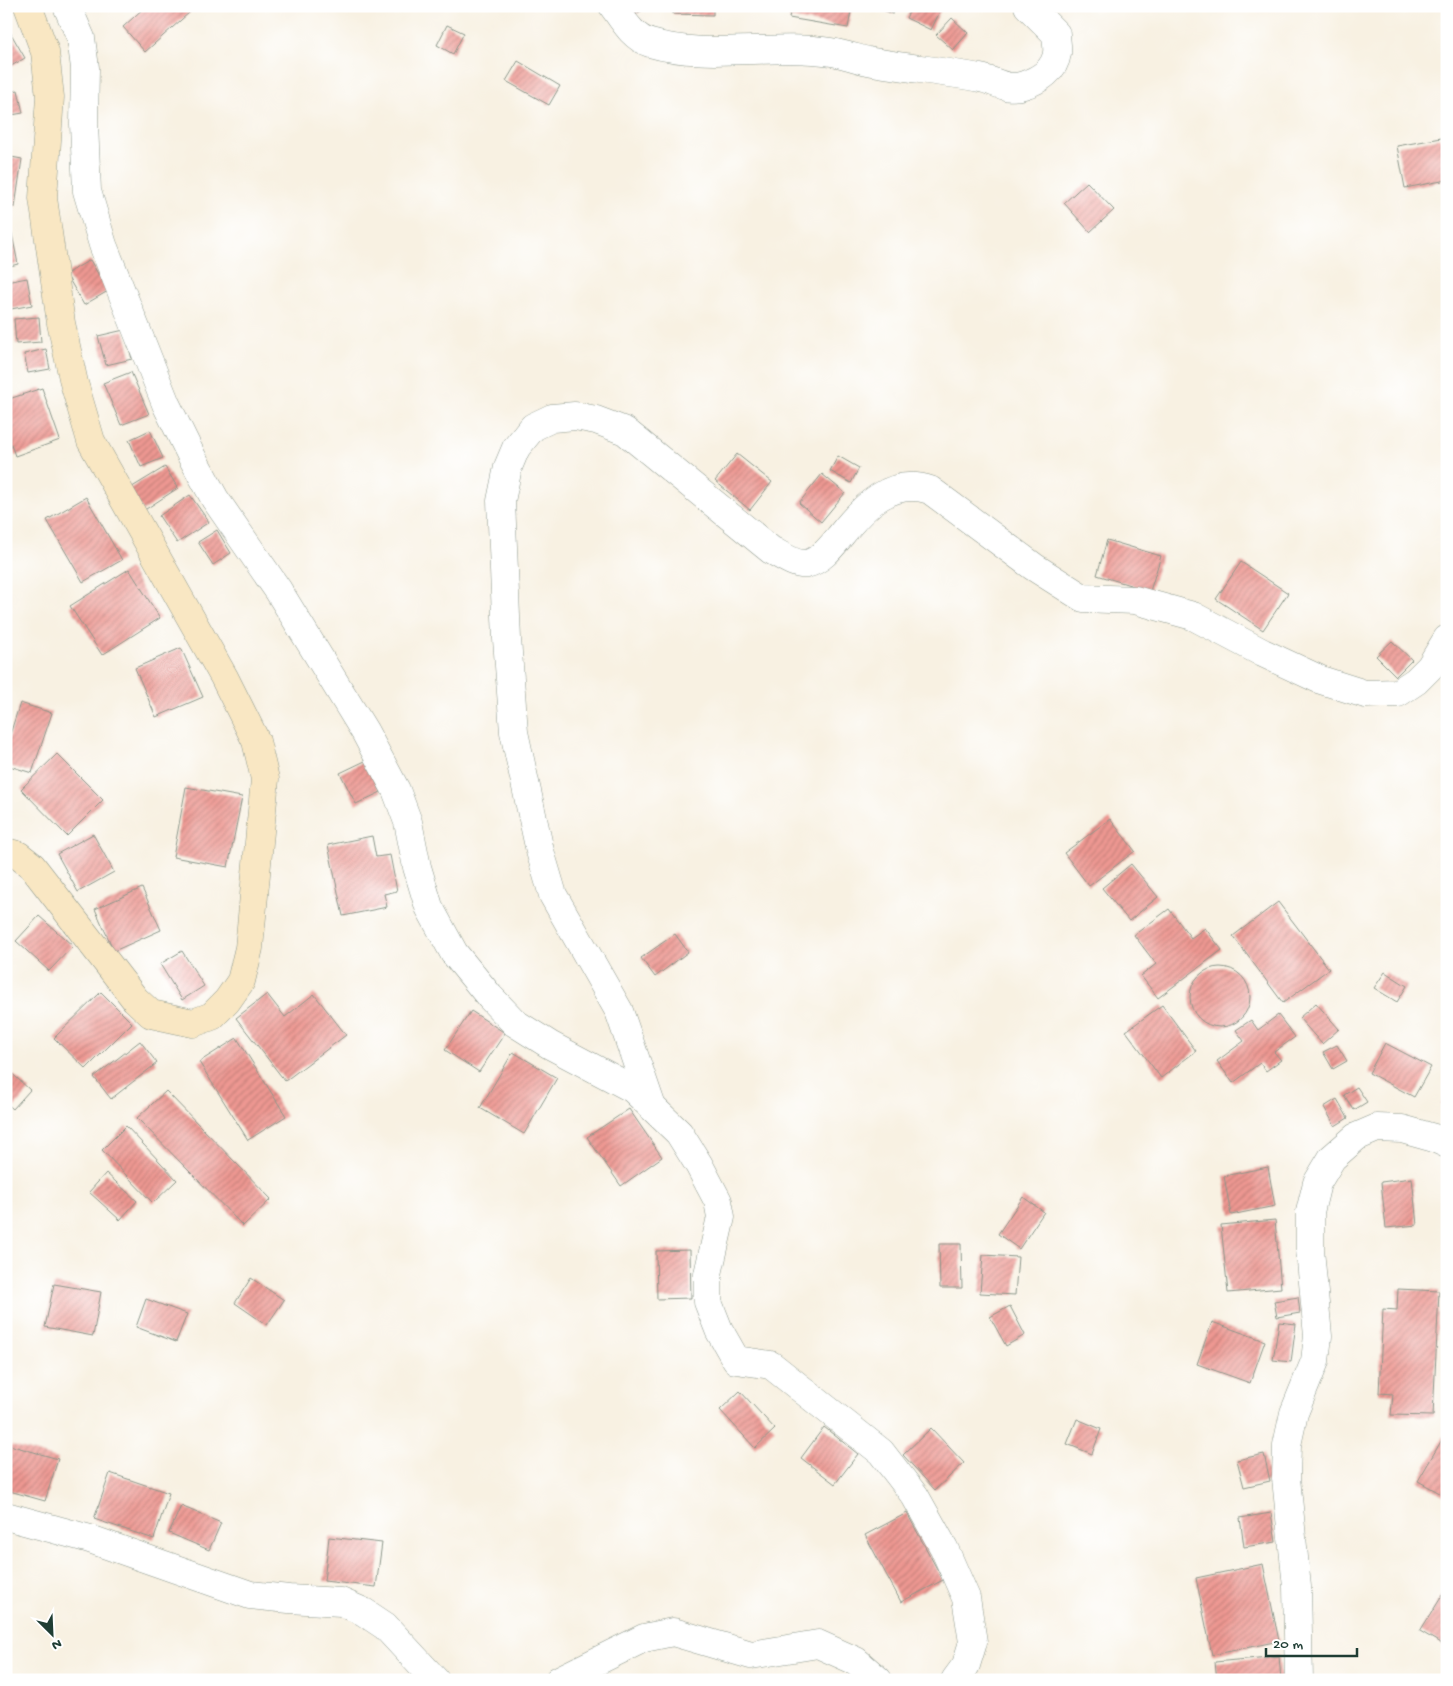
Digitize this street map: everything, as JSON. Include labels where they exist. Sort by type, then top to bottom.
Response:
[{"type":"street","points":[[6,852],[18,855],[32,866],[135,999],[151,1014],[193,1023],[212,1016],[227,1001],[240,981],[249,948],[265,779],[256,741],[224,677],[91,441],[74,383],[61,323],[44,208],[43,198],[50,97],[44,52],[28,6]]},
{"type":"street","points":[[67,6],[81,38],[86,68],[84,124],[87,191],[103,245],[166,404],[215,499],[278,590],[365,732],[396,790],[408,822],[417,867],[429,907],[454,953],[490,997],[515,1023],[550,1045],[633,1089],[679,1133],[699,1165],[718,1202],[721,1217],[708,1274],[708,1302],[719,1330],[736,1360],[771,1365],[881,1452],[915,1496],[944,1548],[966,1598],[973,1642],[966,1665],[954,1680]]},
{"type":"street","points":[[613,6],[631,30],[647,42],[672,48],[830,52],[868,61],[983,78],[1007,88],[1022,86],[1036,80],[1050,70],[1057,53],[1056,34],[1028,6]]},
{"type":"street","points":[[653,1108],[619,1011],[553,895],[540,852],[514,732],[507,639],[501,501],[508,467],[516,448],[533,427],[552,418],[575,416],[596,420],[625,431],[770,550],[796,563],[806,564],[822,556],[866,507],[882,496],[902,487],[918,486],[930,490],[1034,567],[1083,598],[1135,600],[1193,616],[1263,653],[1321,680],[1365,694],[1398,693],[1416,681],[1430,667],[1447,639]]},
{"type":"street","points":[[1299,1680],[1297,1587],[1286,1478],[1287,1445],[1294,1413],[1315,1361],[1318,1336],[1310,1250],[1310,1212],[1316,1184],[1332,1158],[1356,1137],[1376,1128],[1402,1129],[1434,1138],[1447,1144]]},
{"type":"street","points":[[6,1516],[90,1539],[250,1595],[341,1602],[364,1612],[384,1626],[435,1680]]},
{"type":"street","points":[[559,1680],[644,1638],[673,1632],[751,1655],[818,1644],[856,1661],[878,1680]]},
{"type":"building","points":[[146,6],[185,6],[190,12],[145,52],[123,27]]},
{"type":"building","points":[[619,6],[641,6],[643,10],[625,19]]},
{"type":"building","points":[[674,6],[713,6],[713,15],[673,14]]},
{"type":"building","points":[[791,6],[852,6],[848,28],[789,18]]},
{"type":"building","points":[[873,6],[896,6],[893,14]]},
{"type":"building","points":[[912,6],[934,6],[941,9],[931,30],[906,18]]},
{"type":"building","points":[[952,18],[968,33],[953,50],[936,35]]},
{"type":"building","points":[[6,25],[25,58],[6,69]]},
{"type":"building","points":[[447,25],[464,33],[453,54],[437,45]]},
{"type":"building","points":[[518,61],[560,86],[549,105],[506,81]]},
{"type":"building","points":[[18,90],[23,113],[6,116],[6,93]]},
{"type":"building","points":[[1447,137],[1447,180],[1405,188],[1397,146]]},
{"type":"building","points":[[6,156],[22,159],[15,207],[6,206]]},
{"type":"building","points":[[1087,182],[1114,210],[1090,232],[1064,203]]},
{"type":"building","points":[[6,214],[8,214],[18,264],[6,267]]},
{"type":"building","points":[[90,260],[108,291],[84,305],[66,274]]},
{"type":"building","points":[[27,278],[32,305],[6,310],[6,282]]},
{"type":"building","points":[[39,317],[41,342],[16,344],[14,319]]},
{"type":"building","points":[[124,330],[132,359],[106,365],[98,336]]},
{"type":"building","points":[[46,349],[50,369],[28,373],[24,354]]},
{"type":"building","points":[[131,372],[149,414],[121,425],[103,383]]},
{"type":"building","points":[[42,388],[60,440],[15,456],[6,430],[6,400]]},
{"type":"building","points":[[150,430],[163,458],[141,467],[129,440]]},
{"type":"building","points":[[737,454],[772,482],[750,510],[715,481]]},
{"type":"building","points":[[838,456],[859,468],[851,483],[830,471]]},
{"type":"building","points":[[165,467],[178,488],[143,511],[129,489]]},
{"type":"building","points":[[822,474],[845,493],[821,522],[799,503]]},
{"type":"building","points":[[190,495],[209,522],[177,543],[159,516]]},
{"type":"building","points":[[86,497],[122,560],[83,582],[47,520]]},
{"type":"building","points":[[217,530],[231,553],[213,565],[198,542]]},
{"type":"building","points":[[1107,540],[1161,556],[1150,591],[1097,575]]},
{"type":"building","points":[[1241,562],[1288,593],[1263,630],[1216,599]]},
{"type":"building","points":[[129,569],[160,618],[102,655],[70,606]]},
{"type":"building","points":[[1392,641],[1412,660],[1396,676],[1376,656]]},
{"type":"building","points":[[181,648],[203,697],[156,717],[135,668]]},
{"type":"building","points":[[20,703],[52,713],[32,773],[6,765],[6,747]]},
{"type":"building","points":[[57,754],[103,800],[67,836],[21,789]]},
{"type":"building","points":[[365,761],[381,792],[356,804],[340,773]]},
{"type":"building","points":[[186,787],[242,797],[228,867],[173,857]]},
{"type":"building","points":[[1110,819],[1135,851],[1089,886],[1064,853]]},
{"type":"building","points":[[93,834],[114,872],[78,892],[57,854]]},
{"type":"building","points":[[372,836],[376,857],[390,855],[397,891],[384,894],[387,907],[343,916],[328,845]]},
{"type":"building","points":[[1131,864],[1158,897],[1129,921],[1102,888]]},
{"type":"building","points":[[142,888],[161,930],[114,951],[95,909]]},
{"type":"building","points":[[1278,902],[1329,969],[1283,1003],[1233,936]]},
{"type":"building","points":[[1169,909],[1191,938],[1205,928],[1222,950],[1158,998],[1141,976],[1156,964],[1134,935]]},
{"type":"building","points":[[39,916],[73,946],[49,971],[16,941]]},
{"type":"building","points":[[675,934],[688,952],[655,977],[641,958]]},
{"type":"building","points":[[182,951],[204,986],[182,1000],[160,964]]},
{"type":"building","points":[[1220,967],[1236,972],[1241,976],[1245,981],[1250,997],[1245,1013],[1241,1018],[1236,1022],[1220,1027],[1204,1022],[1199,1018],[1195,1013],[1190,997],[1195,981],[1199,976],[1204,972]]},
{"type":"building","points":[[1385,972],[1407,986],[1397,1002],[1374,988]]},
{"type":"building","points":[[101,992],[132,1023],[86,1069],[54,1038]]},
{"type":"building","points":[[267,994],[285,1017],[314,994],[346,1035],[285,1081],[236,1018]]},
{"type":"building","points":[[1316,1003],[1339,1029],[1322,1044],[1299,1018]]},
{"type":"building","points":[[1162,1005],[1196,1051],[1161,1078],[1126,1031]]},
{"type":"building","points":[[471,1011],[505,1033],[479,1072],[445,1050]]},
{"type":"building","points":[[1278,1015],[1295,1037],[1274,1052],[1281,1060],[1266,1071],[1260,1063],[1233,1083],[1217,1061],[1244,1041],[1236,1030],[1251,1020],[1258,1030]]},
{"type":"building","points":[[237,1038],[286,1116],[248,1140],[199,1062]]},
{"type":"building","points":[[140,1041],[157,1063],[111,1099],[94,1077]]},
{"type":"building","points":[[1385,1043],[1431,1067],[1414,1097],[1369,1073]]},
{"type":"building","points":[[1337,1045],[1347,1061],[1333,1069],[1323,1052]]},
{"type":"building","points":[[513,1052],[557,1078],[524,1134],[480,1108]]},
{"type":"building","points":[[6,1068],[30,1090],[13,1109],[6,1103]]},
{"type":"building","points":[[1357,1087],[1367,1102],[1354,1110],[1344,1095]]},
{"type":"building","points":[[166,1091],[271,1199],[243,1226],[137,1118]]},
{"type":"building","points":[[1447,1091],[1447,1106],[1441,1104]]},
{"type":"building","points":[[1337,1099],[1348,1118],[1335,1126],[1324,1107]]},
{"type":"building","points":[[629,1109],[662,1157],[621,1186],[587,1137]]},
{"type":"building","points":[[126,1126],[177,1180],[153,1203],[102,1150]]},
{"type":"building","points":[[1268,1167],[1275,1206],[1231,1215],[1224,1176]]},
{"type":"building","points":[[106,1173],[137,1201],[120,1220],[89,1192]]},
{"type":"building","points":[[1412,1178],[1417,1225],[1386,1228],[1381,1182]]},
{"type":"building","points":[[1023,1197],[1044,1212],[1019,1249],[998,1234]]},
{"type":"building","points":[[1275,1220],[1281,1288],[1228,1293],[1221,1225]]},
{"type":"building","points":[[939,1244],[961,1244],[962,1288],[940,1288]]},
{"type":"building","points":[[690,1250],[691,1298],[657,1299],[656,1251]]},
{"type":"building","points":[[983,1255],[1018,1257],[1015,1295],[980,1293]]},
{"type":"building","points":[[251,1278],[284,1300],[267,1325],[235,1303]]},
{"type":"building","points":[[54,1284],[101,1292],[93,1336],[45,1327]]},
{"type":"building","points":[[1398,1289],[1439,1291],[1433,1416],[1391,1415],[1393,1394],[1379,1393],[1383,1309],[1397,1310]]},
{"type":"building","points":[[1298,1297],[1300,1313],[1277,1317],[1274,1301]]},
{"type":"building","points":[[146,1299],[187,1314],[176,1342],[136,1327]]},
{"type":"building","points":[[1010,1306],[1025,1335],[1006,1346],[990,1317]]},
{"type":"building","points":[[1212,1322],[1265,1341],[1250,1383],[1197,1364]]},
{"type":"building","points":[[1279,1322],[1296,1324],[1291,1362],[1273,1360]]},
{"type":"building","points":[[740,1391],[775,1429],[755,1448],[720,1410]]},
{"type":"building","points":[[1077,1419],[1101,1429],[1092,1454],[1067,1444]]},
{"type":"building","points":[[824,1427],[858,1454],[835,1484],[801,1458]]},
{"type":"building","points":[[931,1428],[964,1463],[935,1490],[903,1455]]},
{"type":"building","points":[[1447,1431],[1447,1497],[1418,1481]]},
{"type":"building","points":[[6,1444],[58,1459],[45,1501],[6,1490]]},
{"type":"building","points":[[1264,1454],[1270,1481],[1244,1487],[1237,1460]]},
{"type":"building","points":[[110,1473],[169,1493],[154,1539],[94,1519]]},
{"type":"building","points":[[181,1506],[221,1523],[209,1550],[169,1533]]},
{"type":"building","points":[[907,1513],[943,1580],[901,1602],[865,1535]]},
{"type":"building","points":[[1271,1513],[1276,1542],[1244,1547],[1240,1518]]},
{"type":"building","points":[[329,1537],[382,1543],[376,1587],[324,1581]]},
{"type":"building","points":[[1263,1564],[1279,1641],[1212,1655],[1196,1578]]},
{"type":"building","points":[[1447,1588],[1447,1647],[1420,1631]]},
{"type":"building","points":[[1279,1656],[1281,1680],[1217,1680],[1215,1662]]}]
